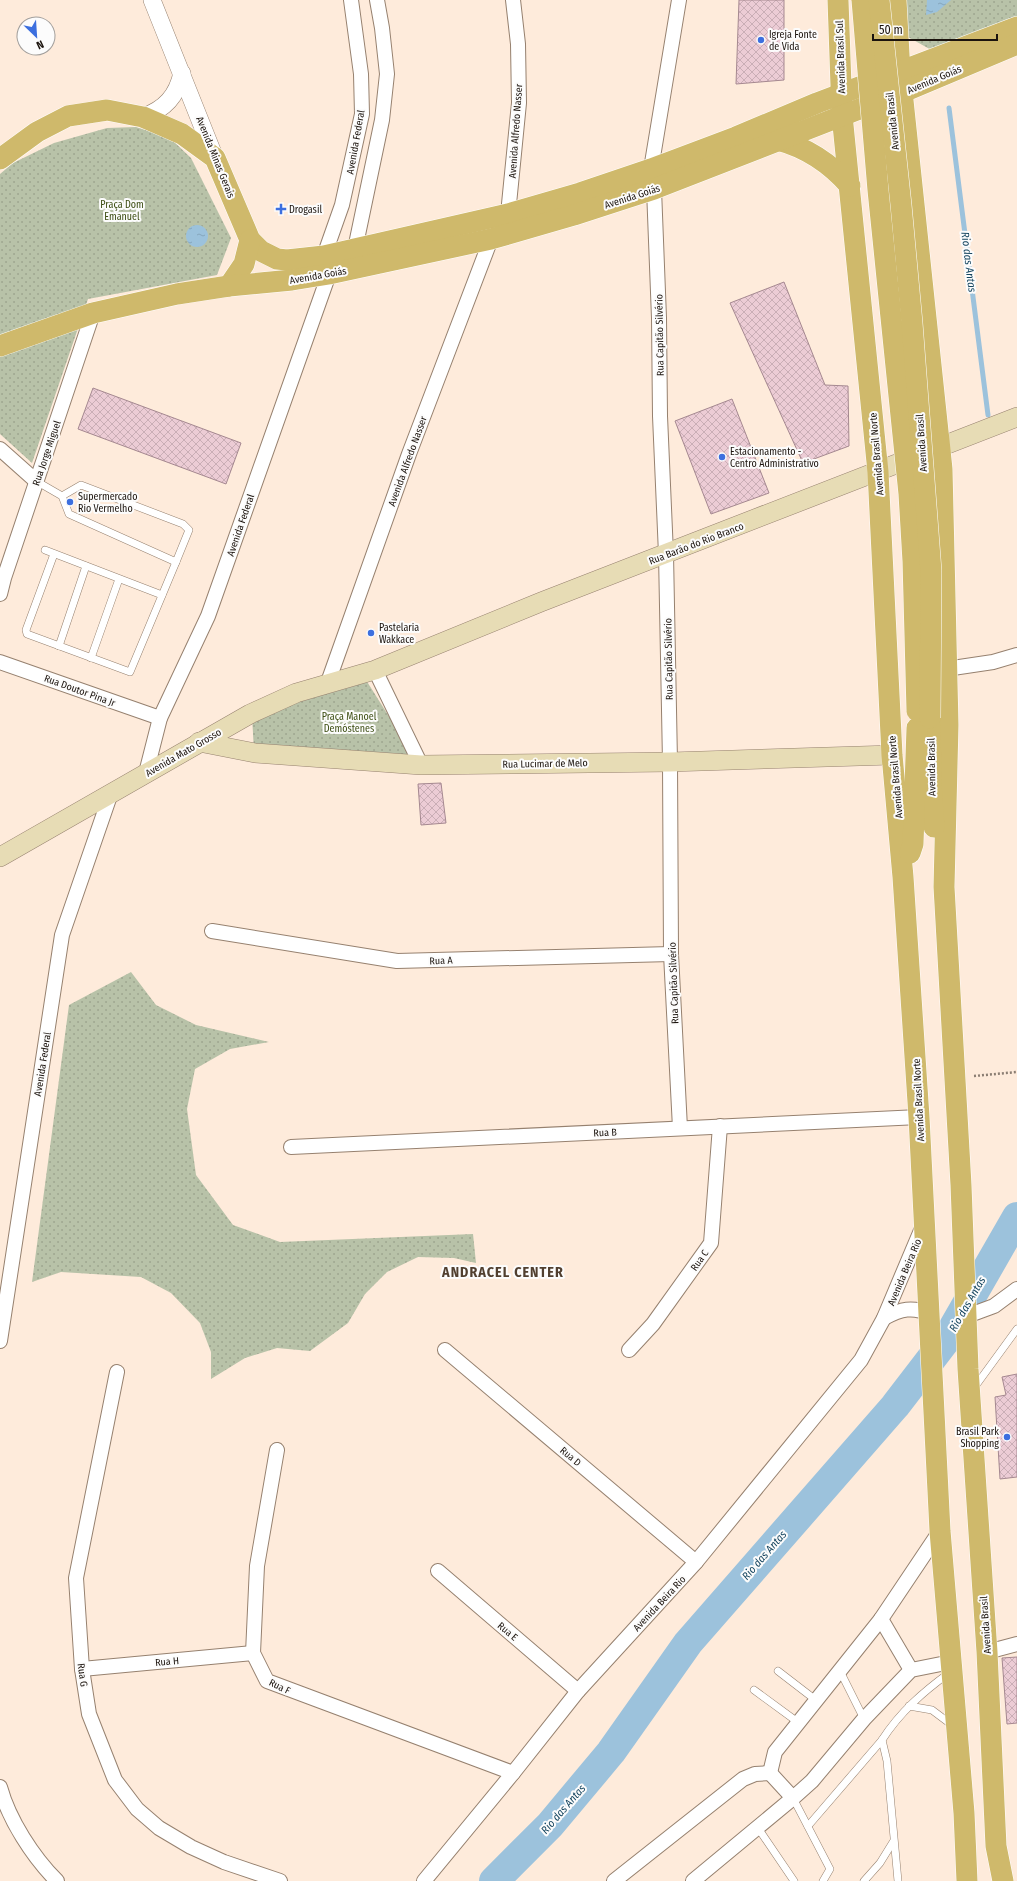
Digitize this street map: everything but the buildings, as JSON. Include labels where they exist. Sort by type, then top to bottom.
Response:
[{"type":"main road","name":"Avenida Brasil Sul","points":[[838,0],[841,104]]},
{"type":"main road","name":"Avenida Brasil","points":[[862,0],[878,190],[909,494],[923,718],[932,808],[944,887]]},
{"type":"main road","name":"Avenida Brasil","points":[[879,0],[912,323],[931,571],[923,718],[913,844],[903,877]]},
{"type":"main road","points":[[896,0],[901,82],[941,446],[948,724],[944,887],[956,1077],[967,1316]]},
{"type":"main road","name":"Avenida Goiás","points":[[901,82],[939,56],[1017,27]]},
{"type":"main road","points":[[897,28],[905,43],[911,48],[929,56],[939,56]]},
{"type":"main road","name":"Avenida Goiás","points":[[250,240],[261,251],[277,259],[327,265],[491,239],[652,179],[841,104],[901,82],[1017,44]]},
{"type":"main road","name":"Avenida Goiás","points":[[229,286],[292,280],[327,265],[355,249],[508,214],[580,193],[652,179],[778,140],[841,104]]},
{"type":"main road","name":"Avenida Brasil Norte","points":[[841,104],[878,472],[892,755],[903,877],[919,1117],[940,1531]]},
{"type":"main road","points":[[3,154],[37,132],[68,116],[107,110],[143,117],[182,134],[215,158]]},
{"type":"main road","points":[[778,140],[804,149],[817,156],[829,164],[850,186]]},
{"type":"main road","name":"Avenida Minas Gerais","points":[[215,158],[250,240]]},
{"type":"main road","points":[[0,346],[93,313],[177,294],[229,286],[244,264],[250,240]]},
{"type":"main road","name":"Rua Barão do Rio Branco","points":[[375,670],[541,602],[1017,417]]},
{"type":"main road","name":"Avenida Mato Grosso","points":[[0,857],[250,714],[296,693],[375,670]]},
{"type":"main road","name":"Rua Lucimar de Melo","points":[[199,742],[255,753],[421,765],[670,762],[892,755]]},
{"type":"main road","name":"Avenida Brasil","points":[[967,1316],[969,1395],[987,1652],[996,1846],[1003,1881]]},
{"type":"main road","points":[[940,1531],[968,1878]]},
{"type":"main road","points":[[996,1846],[997,1881]]},
{"type":"street","name":"Avenida Minas Gerais","points":[[152,0],[215,158]]},
{"type":"street","name":"Avenida Federal","points":[[146,773],[160,718],[208,616],[327,265],[362,114],[361,74],[351,0]]},
{"type":"street","name":"Avenida Federal","points":[[355,249],[382,120],[387,74],[382,28],[377,0]]},
{"type":"street","name":"Avenida Alfredo Nasser","points":[[508,214],[519,103],[518,44],[513,0]]},
{"type":"street","name":"Rua Capitão Silvério","points":[[679,0],[652,179],[659,318],[660,416],[666,554],[670,762],[671,954],[680,1128]]},
{"type":"street","points":[[143,117],[154,113],[171,99],[176,92],[182,74]]},
{"type":"street","name":"Avenida Alfredo Nasser","points":[[326,685],[409,454],[491,239]]},
{"type":"street","name":"Rua Jorge Miguel","points":[[0,593],[93,313]]},
{"type":"street","points":[[0,449],[36,481]]},
{"type":"street","points":[[946,669],[993,662],[1017,655]]},
{"type":"street","name":"Rua Doutor Pina Jr","points":[[0,662],[160,718]]},
{"type":"street","points":[[375,670],[421,765]]},
{"type":"street","name":"Avenida Federal","points":[[0,1341],[62,935],[111,793]]},
{"type":"street","name":"Rua A","points":[[212,931],[397,961],[671,954]]},
{"type":"street","name":"Rua B","points":[[291,1147],[919,1117]]},
{"type":"street","name":"Rua C","points":[[629,1350],[653,1324],[711,1242],[720,1126]]},
{"type":"street","name":"Avenida Beira Rio","points":[[424,1881],[578,1691],[696,1562],[861,1360],[884,1318],[924,1225]]},
{"type":"street","points":[[967,1316],[994,1306],[1017,1289]]},
{"type":"street","name":"Avenida Beira Rio","points":[[884,1318],[900,1310],[910,1308],[920,1310],[930,1320]]},
{"type":"street","name":"Rua D","points":[[445,1350],[696,1562]]},
{"type":"street","name":"Rua G","points":[[116,1372],[76,1578],[82,1669],[89,1714],[115,1780],[137,1809],[159,1828],[191,1847],[224,1862],[280,1881]]},
{"type":"street","name":"Rua F","points":[[277,1450],[257,1566],[253,1653],[267,1681],[274,1685],[513,1773]]},
{"type":"street","points":[[770,1773],[776,1752],[881,1619],[940,1531]]},
{"type":"street","name":"Rua E","points":[[438,1571],[578,1691]]},
{"type":"street","points":[[881,1619],[911,1670]]},
{"type":"street","points":[[987,1652],[1017,1644]]},
{"type":"street","name":"Rua H","points":[[82,1669],[253,1653]]},
{"type":"street","points":[[692,1881],[794,1798],[812,1780],[864,1719],[911,1670],[952,1667]]},
{"type":"street","points":[[614,1881],[743,1779],[755,1774],[770,1773],[794,1798]]},
{"type":"street","points":[[0,1787],[4,1800],[24,1840],[43,1868],[57,1881]]},
{"type":"lane","points":[[36,481],[62,496],[69,514],[176,562]]},
{"type":"lane","points":[[54,554],[26,632],[27,634],[130,672],[189,530],[183,524],[81,485],[62,496]]},
{"type":"lane","points":[[45,550],[162,596]]},
{"type":"lane","points":[[59,646],[86,566]]},
{"type":"lane","points":[[91,658],[119,579]]},
{"type":"lane","points":[[969,1395],[1017,1329]]},
{"type":"lane","points":[[808,1826],[882,1740],[909,1706],[952,1667]]},
{"type":"lane","points":[[778,1670],[817,1700]]},
{"type":"lane","points":[[840,1671],[864,1719]]},
{"type":"lane","points":[[754,1690],[799,1723]]},
{"type":"lane","points":[[909,1706],[932,1710],[950,1722],[956,1731]]},
{"type":"lane","points":[[882,1740],[887,1761],[893,1842],[898,1881]]},
{"type":"lane","points":[[794,1798],[830,1870],[823,1881]]},
{"type":"lane","points":[[758,1828],[794,1881]]},
{"type":"lane","points":[[864,1881],[880,1863],[893,1842]]},
{"type":"path","points":[[956,1077],[1017,1072]]},
{"type":"green space","points":[[898,0],[1017,0],[1017,22],[935,52],[899,32]]},
{"type":"green space","name":"Praça Dom Emanuel","points":[[136,127],[170,138],[191,158],[231,238],[217,275],[88,299],[32,463],[0,434],[0,174],[13,163],[54,143],[107,128]]},
{"type":"green space","name":"Praça Manoel Demóstenes","points":[[366,680],[417,761],[254,751],[252,716]]},
{"type":"green space","points":[[131,972],[156,1005],[196,1025],[269,1042],[230,1049],[195,1069],[187,1109],[196,1175],[233,1225],[280,1242],[473,1234],[476,1263],[454,1258],[418,1257],[387,1272],[365,1294],[348,1323],[310,1351],[277,1348],[245,1358],[211,1379],[211,1352],[200,1323],[171,1293],[141,1277],[61,1272],[32,1282],[69,1005]]},
{"type":"water","points":[[927,0],[951,0],[937,12],[926,15]]},
{"type":"water","points":[[193,225],[201,225],[208,232],[208,240],[201,247],[193,247],[186,240],[186,232]]},
{"type":"waterway","name":"Rio das Antas","points":[[949,108],[988,415]]},
{"type":"waterway","name":"Rio das Antas","points":[[494,1881],[550,1825],[611,1752],[688,1643],[895,1406],[948,1337],[1017,1217]]},
{"type":"waterway","name":"Rio das Antas","points":[[1009,1230],[1017,1225]]},
{"type":"place","name":"Igreja Fonte de Vida","points":[[761,40]]},
{"type":"place","name":"Drogasil","points":[[281,209]]},
{"type":"place","name":"Estacionamento - Centro Administrativo","points":[[722,457]]},
{"type":"place","name":"Supermercado Rio Vermelho","points":[[70,502]]},
{"type":"place","name":"Pastelaria Wakkace","points":[[371,633]]},
{"type":"place","name":"Brasil Park Shopping","points":[[1007,1437]]},
{"type":"district","name":"ANDRACEL CENTER","points":[[503,1272]]}]
